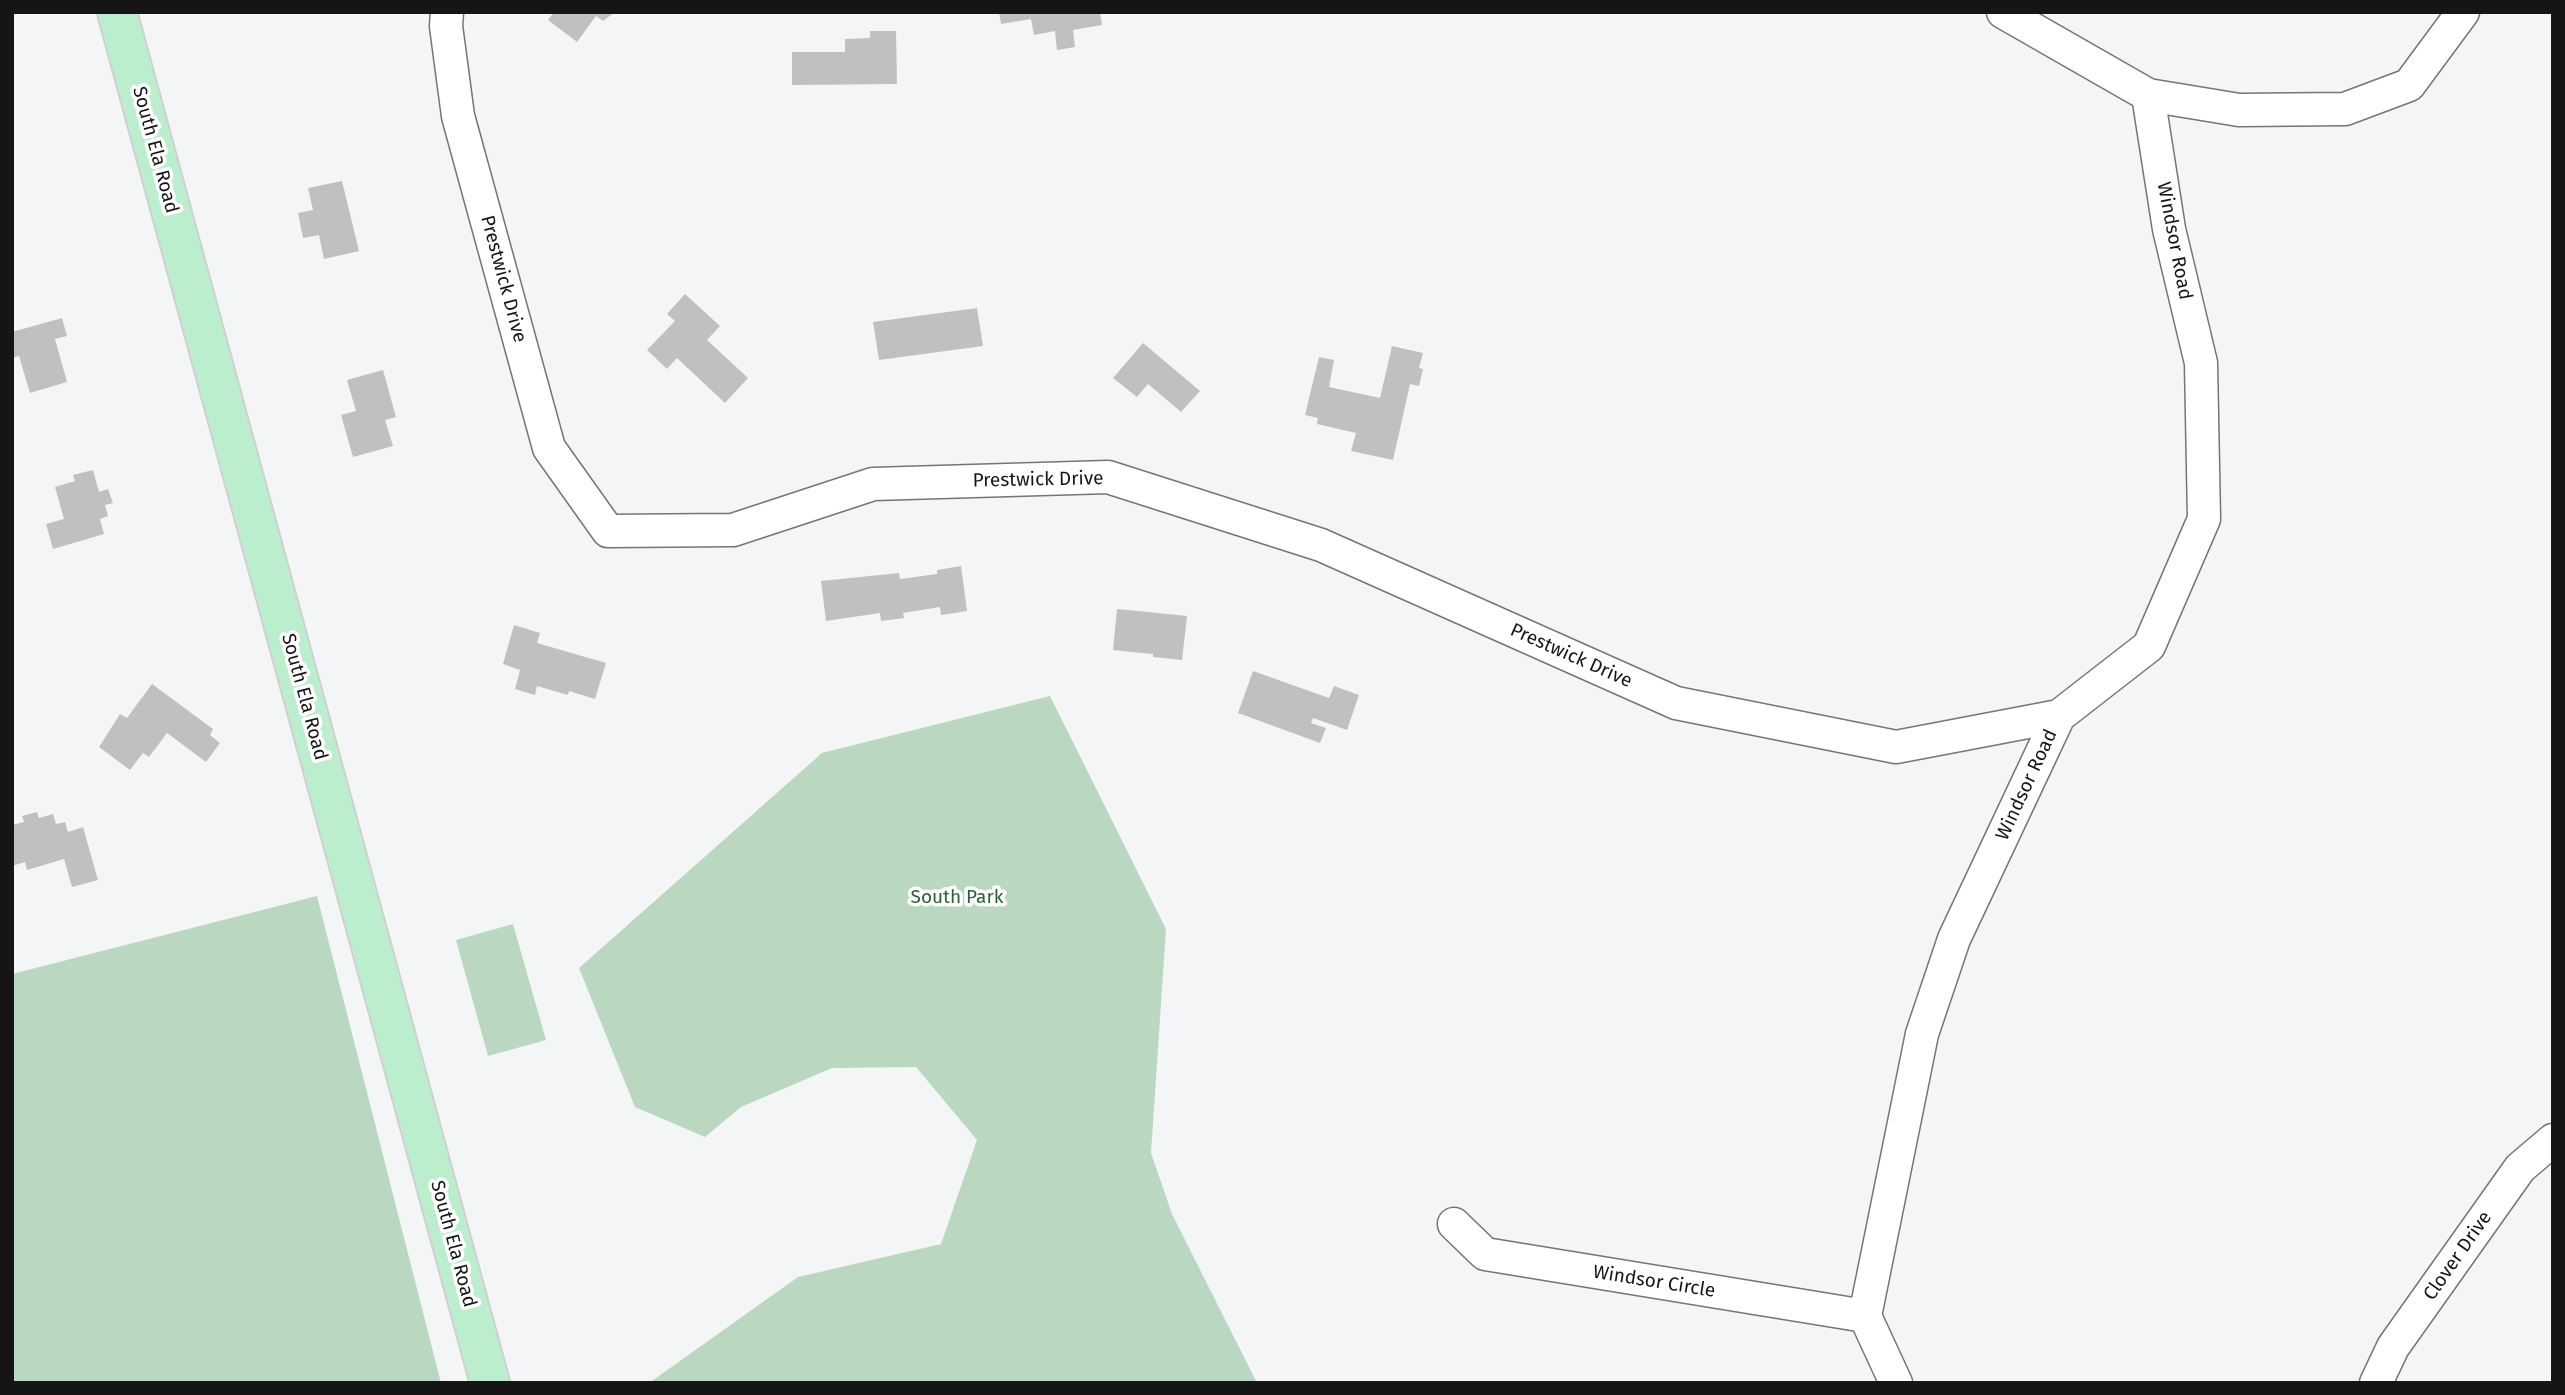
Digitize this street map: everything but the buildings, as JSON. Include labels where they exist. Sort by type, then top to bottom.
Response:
[{"type":"main road","name":"South Ela Road","points":[[117,12],[490,1383]]},
{"type":"street","name":"Prestwick Drive","points":[[447,12],[446,26],[458,116],[549,448],[608,531],[733,530],[873,484],[1108,477],[1321,545],[1675,703],[1896,747],[2059,716]]},
{"type":"street","points":[[2003,12],[2148,95],[2239,110],[2345,109],[2409,85],[2463,12]]},
{"type":"street","name":"Windsor Road","points":[[1865,1316],[1922,1034],[1954,939],[2059,716],[2149,646],[2204,519],[2201,363],[2169,229],[2148,95]]},
{"type":"street","name":"Clover Drive","points":[[2376,1383],[2393,1347],[2520,1168],[2553,1140]]},
{"type":"street","name":"Windsor Circle","points":[[1454,1224],[1485,1255],[1865,1316]]},
{"type":"street","points":[[1865,1316],[1896,1383]]},
{"type":"green space","name":"South Park","points":[[1050,696],[1166,929],[1151,1153],[1172,1214],[1257,1383],[649,1383],[798,1277],[941,1244],[977,1140],[916,1067],[832,1068],[741,1107],[705,1137],[635,1107],[579,968],[822,753]]},
{"type":"green space","points":[[317,896],[441,1383],[12,1383],[12,974]]},
{"type":"green space","points":[[513,924],[546,1040],[488,1056],[456,940]]}]
